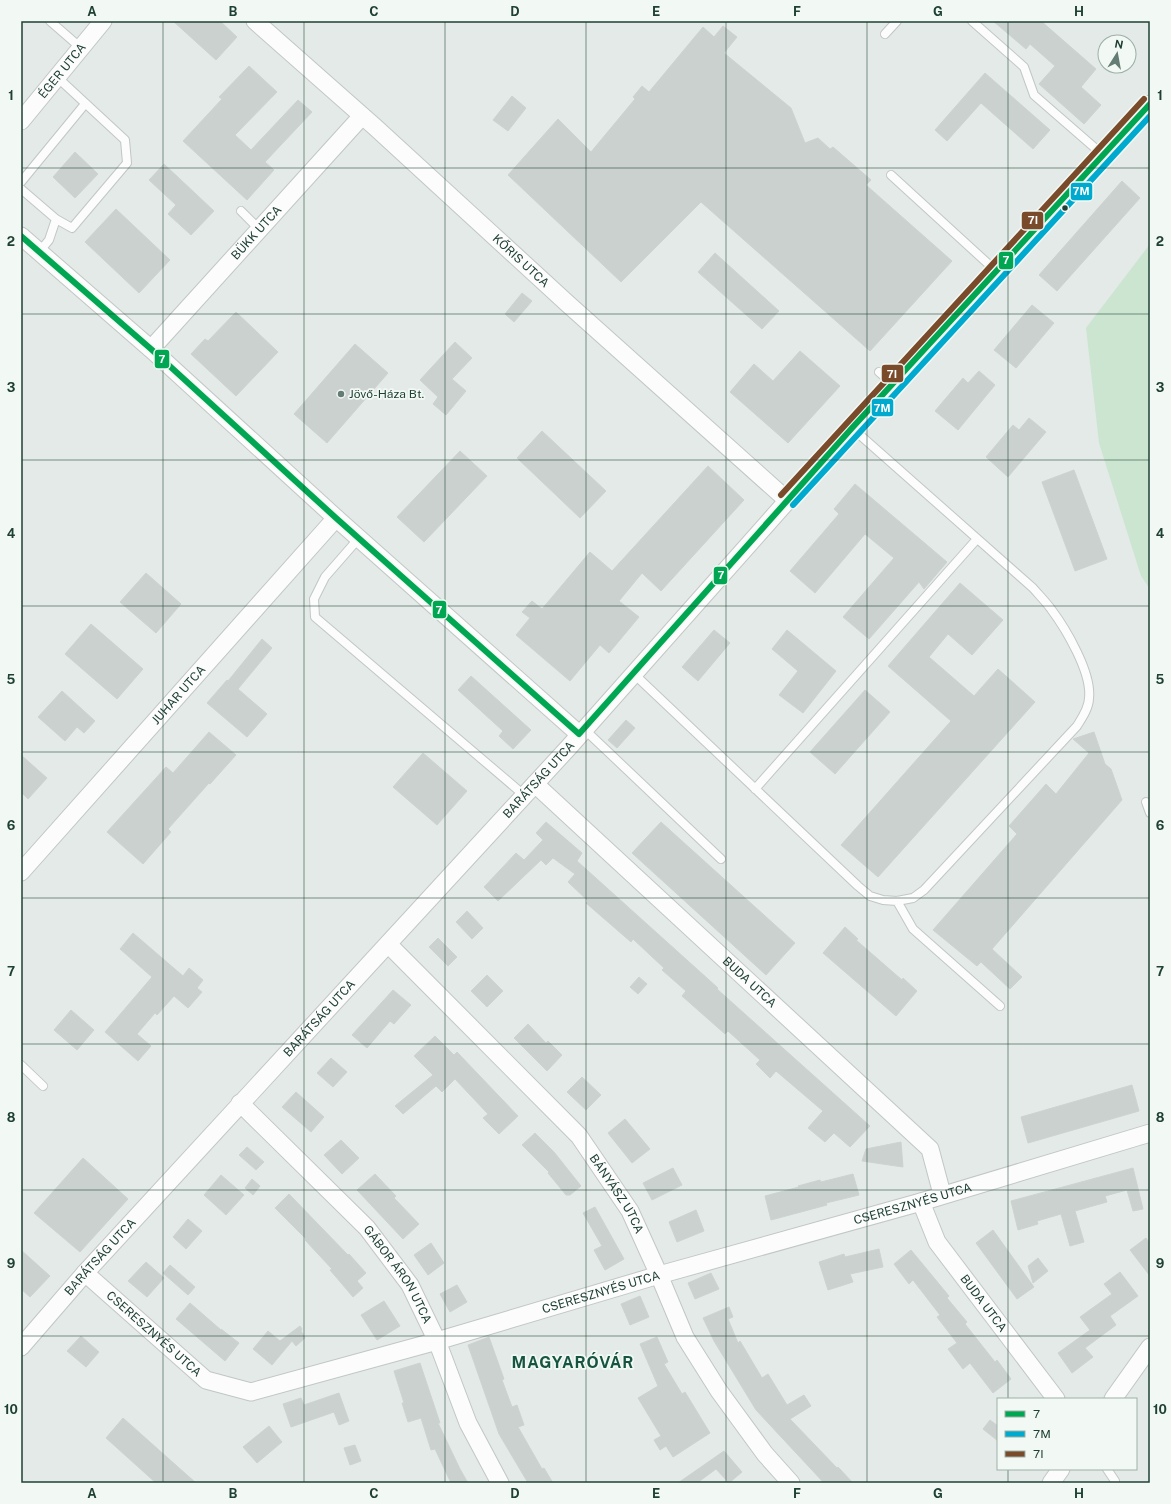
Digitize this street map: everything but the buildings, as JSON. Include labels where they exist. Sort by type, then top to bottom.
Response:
[{"type":"street","name":"ÉGER UTCA","points":[[21,121],[103,21]]},
{"type":"street","name":"KŐRIS UTCA","points":[[255,21],[787,500]]},
{"type":"street","name":"BARÁTSÁG UTCA","points":[[21,1347],[85,1273],[240,1103],[530,790],[852,428],[1150,104]]},
{"type":"street","name":"BÜKK UTCA","points":[[151,349],[362,116]]},
{"type":"street","points":[[21,236],[151,349],[336,518],[582,732]]},
{"type":"street","name":"JUHAR UTCA","points":[[21,872],[336,518]]},
{"type":"street","name":"BUDA UTCA","points":[[530,790],[930,1149],[942,1194]]},
{"type":"street","name":"BÁNYÁSZ UTCA","points":[[388,944],[579,1136],[630,1211],[685,1337],[719,1391],[765,1454],[791,1483]]},
{"type":"street","name":"GÁBOR ÁRON UTCA","points":[[240,1103],[367,1228],[410,1285],[436,1341],[468,1423],[500,1483]]},
{"type":"street","name":"CSERESZNYÉS UTCA","points":[[85,1273],[206,1380],[251,1392],[436,1341],[659,1275],[921,1202],[942,1194],[1150,1133]]},
{"type":"street","name":"BUDA UTCA","points":[[921,1202],[937,1242],[1055,1398]]},
{"type":"street","points":[[1114,1398],[1150,1347]]},
{"type":"street","points":[[1051,1483],[1061,1470]]},
{"type":"lane","points":[[50,21],[81,48]]},
{"type":"lane","points":[[885,34],[897,21]]},
{"type":"lane","points":[[972,21],[1024,67],[1034,95],[1103,155]]},
{"type":"lane","points":[[21,189],[56,219],[72,228],[127,163],[125,140],[57,77]]},
{"type":"lane","points":[[21,182],[85,104]]},
{"type":"lane","points":[[891,175],[996,271]]},
{"type":"lane","points":[[241,211],[259,229]]},
{"type":"lane","points":[[39,252],[49,240],[56,219]]},
{"type":"lane","points":[[880,372],[893,384]]},
{"type":"lane","points":[[634,674],[870,896],[883,900],[897,901],[913,898],[924,890],[1077,726],[1090,699],[1089,686],[1085,670],[1077,653],[1051,609],[1033,588],[852,428]]},
{"type":"lane","points":[[359,538],[324,577],[314,599],[315,617],[530,790]]},
{"type":"lane","points":[[755,788],[977,539]]},
{"type":"lane","points":[[582,732],[721,859]]},
{"type":"lane","points":[[1146,802],[1150,813]]},
{"type":"lane","points":[[897,901],[913,929],[1000,1006]]},
{"type":"lane","points":[[21,1065],[43,1086]]},
{"type":"lane","points":[[1108,1470],[1115,1483]]},
{"type":"green space","points":[[1150,244],[1150,589],[1141,576],[1099,443],[1086,328]]},
{"type":"transit line","name":"7I","points":[[781,495],[1144,99]]},
{"type":"transit line","name":"7","points":[[579,734],[852,428],[1150,104]]},
{"type":"transit line","name":"7M","points":[[793,505],[1150,116]]},
{"type":"transit line","name":"7","points":[[21,236],[151,349],[336,518],[579,734]]},
{"type":"place","name":"Jövő-Háza Bt.","points":[[341,394]]},
{"type":"district","name":"MAGYARÓVÁR","points":[[573,1362]]}]
